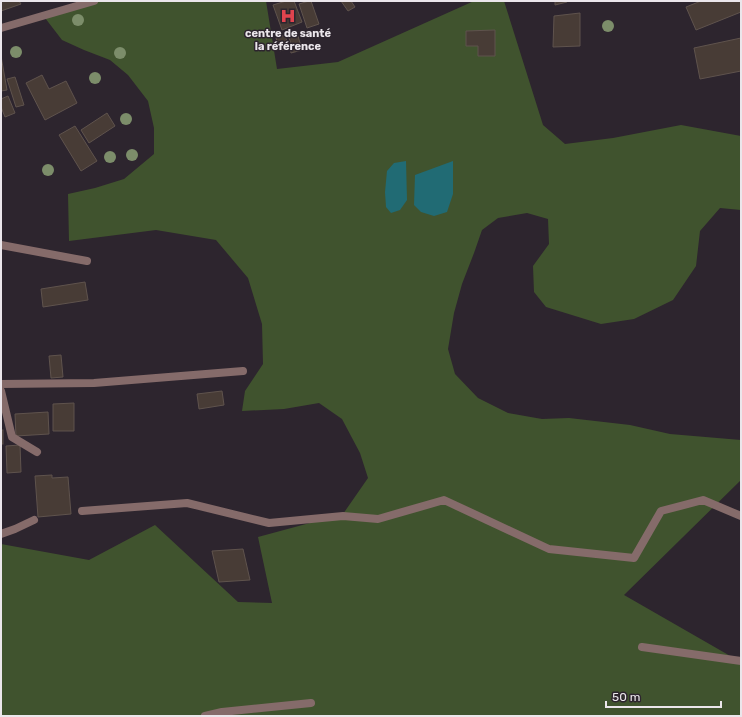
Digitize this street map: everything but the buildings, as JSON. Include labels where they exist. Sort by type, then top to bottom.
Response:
[{"type":"street","points":[[1,28],[94,1]]},
{"type":"street","points":[[1,245],[87,261]]},
{"type":"street","points":[[1,384],[94,383],[243,371]]},
{"type":"street","points":[[1,391],[12,437],[37,452]]},
{"type":"street","points":[[82,511],[188,503],[269,523],[343,516],[378,518],[444,500],[549,549],[634,558],[660,511],[702,500],[741,516]]},
{"type":"street","points":[[1,534],[34,520]]},
{"type":"street","points":[[642,647],[741,661]]},
{"type":"street","points":[[205,716],[222,712],[311,703]]},
{"type":"green space","points":[[91,1],[266,1],[277,69],[338,62],[474,1],[504,1],[543,125],[565,144],[613,138],[681,125],[741,136],[741,210],[720,208],[700,231],[696,266],[673,300],[634,319],[601,324],[546,307],[534,292],[533,266],[549,244],[548,219],[527,213],[498,218],[482,230],[462,284],[454,313],[448,349],[455,374],[478,398],[508,413],[542,419],[569,418],[630,425],[670,434],[741,440],[741,480],[624,595],[732,657],[741,658],[741,716],[1,716],[1,544],[89,560],[155,525],[238,602],[272,603],[258,537],[343,514],[368,478],[360,453],[342,419],[319,403],[284,409],[242,411],[245,391],[263,364],[262,324],[248,278],[216,240],[156,230],[69,241],[68,194],[124,179],[154,154],[154,128],[148,101],[128,75],[110,60],[62,40],[42,14]]},
{"type":"water","points":[[406,161],[407,200],[400,210],[391,213],[386,207],[385,192],[387,171],[394,163]]},
{"type":"water","points":[[453,161],[453,194],[447,212],[434,216],[421,212],[414,205],[415,175]]},
{"type":"place","name":"centre de santé la référence","points":[[288,16]]}]
